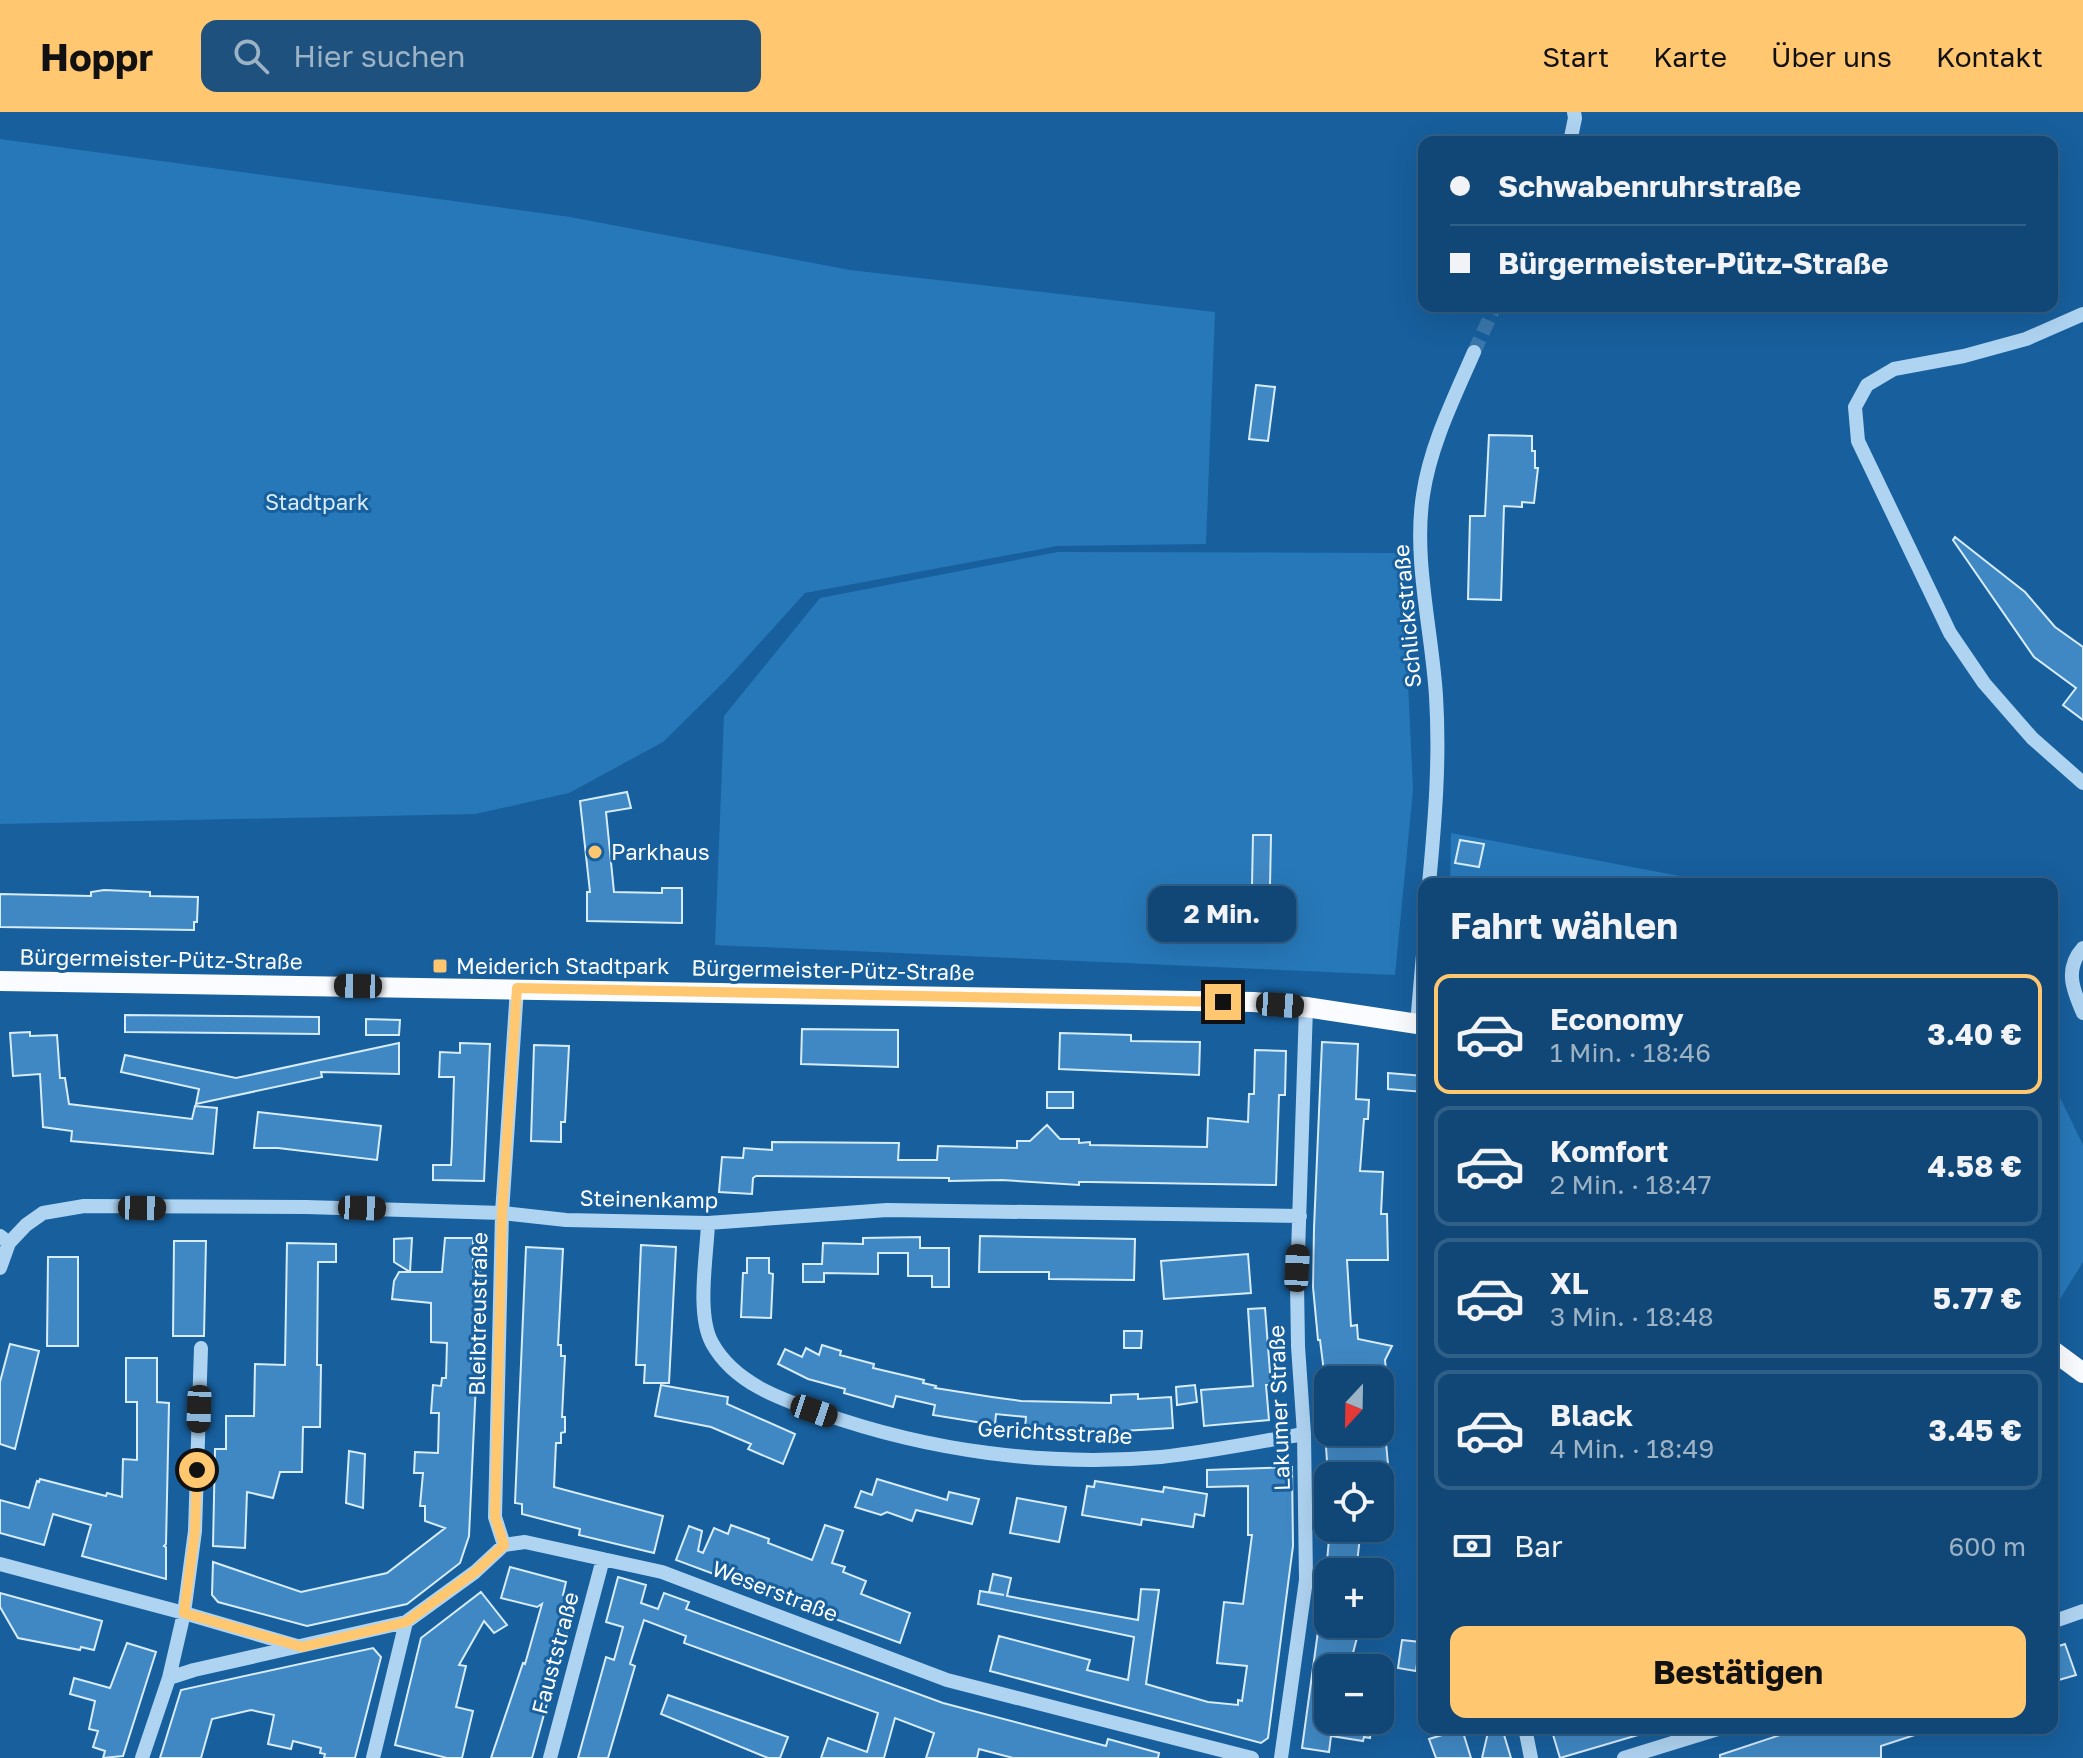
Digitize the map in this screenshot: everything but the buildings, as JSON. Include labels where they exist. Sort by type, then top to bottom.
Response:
[{"type":"main road","name":"Bürgermeister-Pütz-Straße","points":[[0,981],[1254,1002],[1418,1025]]},
{"type":"main road","points":[[2058,1354],[2083,1373]]},
{"type":"street","points":[[1571,136],[1574,112]]},
{"type":"street","points":[[2083,314],[2026,339],[1964,356],[1894,369],[1867,385],[1855,407],[1858,441],[1950,633],[1984,683],[2032,738],[2083,783]]},
{"type":"street","name":"Schlickstraße","points":[[1430,878],[1439,774],[1436,695],[1421,543],[1422,497],[1447,414],[1474,352]]},
{"type":"street","points":[[2083,948],[2074,961],[2070,977],[2083,1013]]},
{"type":"street","name":"Bleibtreustraße","points":[[504,1545],[495,1517],[502,1213],[517,988]]},
{"type":"street","name":"Lakumer Straße","points":[[1281,1758],[1306,1580],[1304,1434],[1298,1346],[1306,1007]]},
{"type":"street","name":"Steinenkamp","points":[[5,1240],[43,1213],[84,1206],[306,1207],[502,1213],[566,1220],[708,1223],[887,1210],[1300,1216]]},
{"type":"street","name":"Gerichtsstraße","points":[[708,1223],[705,1310],[710,1339],[734,1371],[755,1386],[814,1411],[883,1434],[1006,1456],[1112,1460],[1163,1457],[1304,1434]]},
{"type":"street","points":[[0,1268],[5,1240]]},
{"type":"street","points":[[142,1758],[169,1678],[184,1613],[195,1531],[201,1348]]},
{"type":"street","name":"Weserstraße","points":[[504,1545],[525,1542],[662,1572],[947,1680],[1252,1758]]},
{"type":"street","points":[[169,1678],[406,1622],[475,1572],[504,1545]]},
{"type":"street","name":"Fauststraße","points":[[550,1758],[603,1559]]},
{"type":"street","points":[[0,1564],[302,1647]]},
{"type":"street","points":[[2058,1620],[2083,1611]]},
{"type":"street","points":[[373,1758],[406,1622]]},
{"type":"street","points":[[1526,1734],[1531,1758]]},
{"type":"street","points":[[1624,1758],[1702,1734]]},
{"type":"green space","name":"Stadtpark","points":[[0,139],[570,217],[850,270],[1215,312],[1206,544],[1057,546],[805,593],[728,678],[663,742],[569,793],[475,814],[0,824]]},
{"type":"green space","points":[[1058,552],[1402,553],[1413,790],[1395,975],[715,945],[724,716],[820,598]]},
{"type":"green space","points":[[1451,833],[1691,878],[1450,878]]},
{"type":"green space","points":[[2058,1093],[2083,1145],[2083,1262],[2058,1302]]},
{"type":"tunnel","points":[[1474,352],[1492,312]]},
{"type":"place","name":"Parkhaus","points":[[595,852]]},
{"type":"place","name":"Meiderich Stadtpark","points":[[440,966]]},
{"type":"route","points":[[197,1470],[195,1531],[184,1613],[302,1647],[406,1622],[475,1572],[504,1545],[495,1517],[502,1213],[517,988],[1223,1002]]}]
